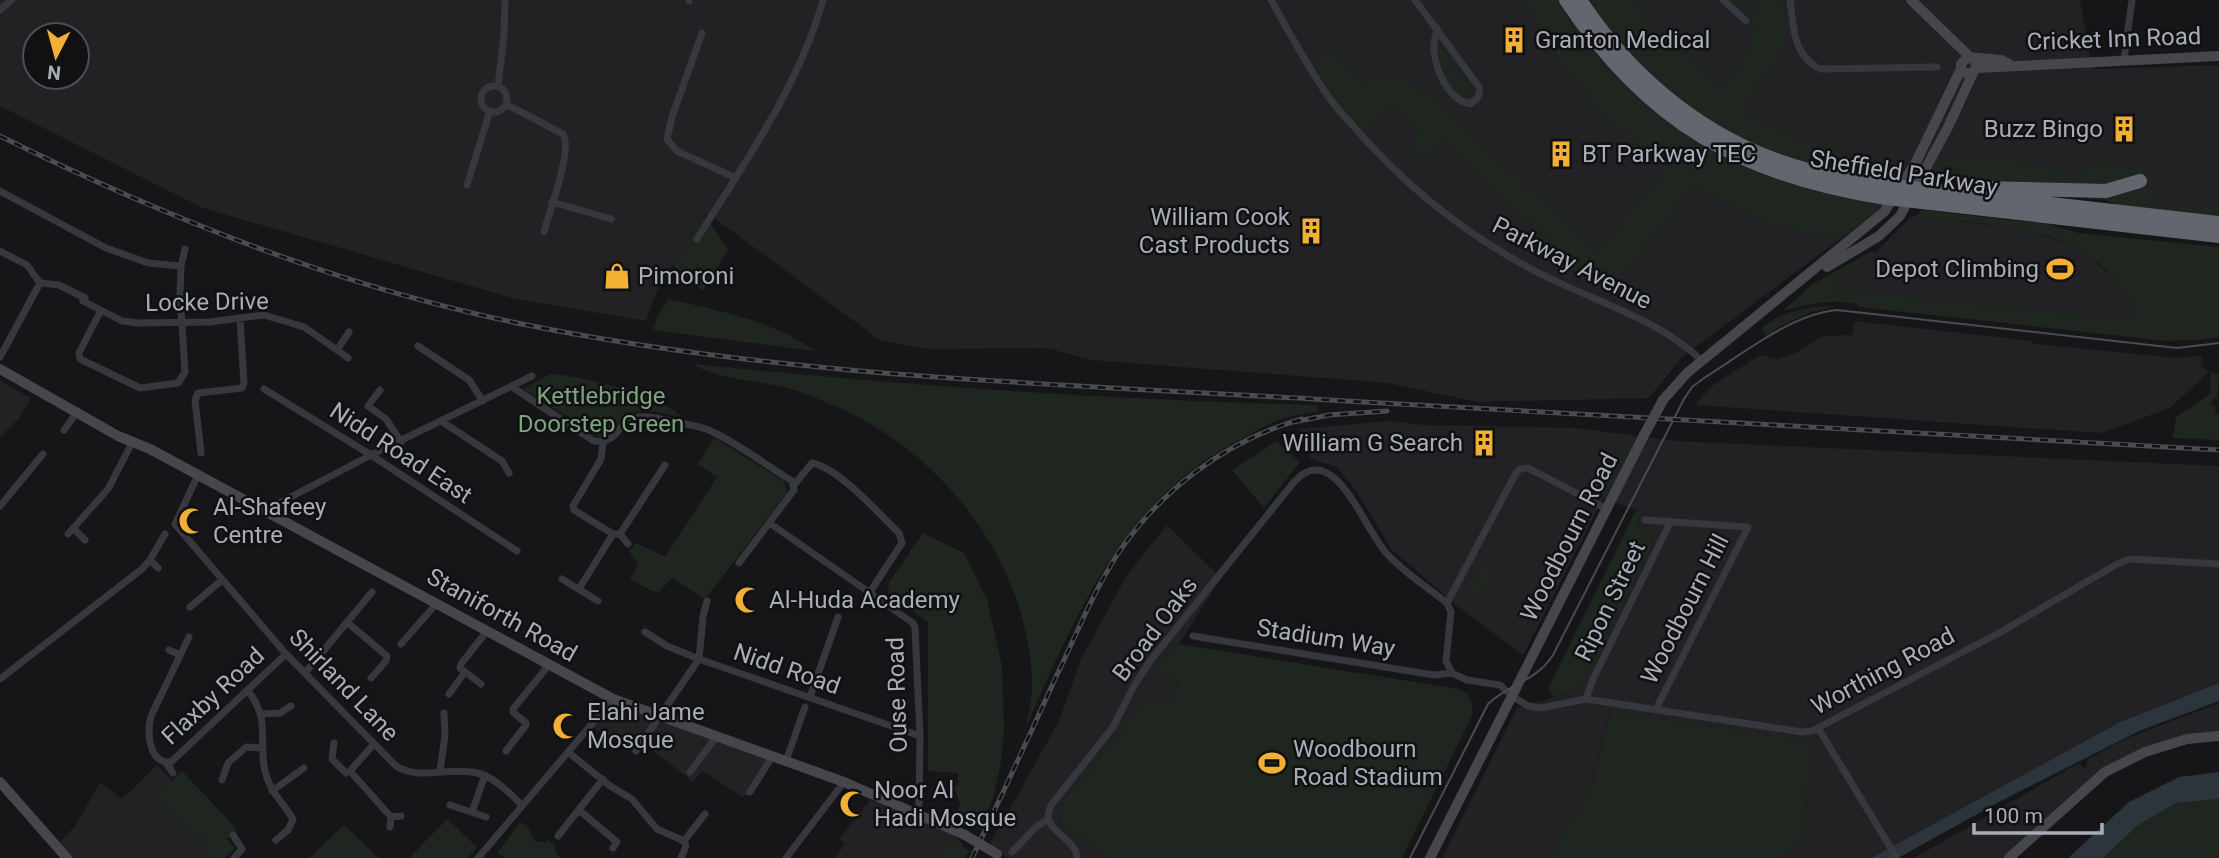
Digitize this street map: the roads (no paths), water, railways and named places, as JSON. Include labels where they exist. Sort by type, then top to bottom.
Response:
[{"type":"highway","name":"Sheffield Parkway","points":[[1566,0],[1597,45],[1627,79],[1664,112],[1701,137],[1735,155],[1786,176],[1836,189],[1927,193],[2219,223]]},
{"type":"highway","name":"Sheffield Parkway","points":[[1580,0],[1607,38],[1634,69],[1676,106],[1709,128],[1747,148],[1795,166],[1895,191],[1927,193],[2219,236]]},
{"type":"highway","points":[[1927,193],[2106,191],[2140,181]]},
{"type":"main road","points":[[1910,0],[1939,28],[1969,65]]},
{"type":"main road","name":"Cricket Inn Road","points":[[1969,65],[2219,56]]},
{"type":"main road","name":"Woodbourn Road","points":[[1430,858],[1663,400],[1702,361],[1804,280],[1861,248],[1890,228],[1900,216],[1969,65]]},
{"type":"main road","name":"Staniforth Road","points":[[0,369],[104,428],[198,475],[613,699],[844,782],[1004,855]]},
{"type":"main road","points":[[2010,858],[2105,772],[2145,752],[2187,739],[2219,736]]},
{"type":"main road","points":[[0,782],[67,858]]},
{"type":"street","points":[[0,10],[12,0]]},
{"type":"street","points":[[498,86],[505,0]]},
{"type":"street","points":[[696,239],[761,138],[799,66],[816,25],[822,0]]},
{"type":"street","name":"Parkway Avenue","points":[[1271,0],[1328,97],[1403,178],[1455,221],[1509,257],[1655,328],[1702,361]]},
{"type":"street","points":[[1415,0],[1437,28],[1479,87],[1478,98],[1470,104],[1455,96],[1440,76],[1433,49],[1437,28]]},
{"type":"street","points":[[1723,0],[1746,22]]},
{"type":"street","points":[[1790,0],[1797,46],[1807,62],[1820,69],[1937,67]]},
{"type":"street","points":[[2124,60],[2132,0]]},
{"type":"street","points":[[702,33],[672,117],[667,139],[677,151],[736,178]]},
{"type":"street","points":[[498,86],[505,91],[506,104],[501,110],[491,111],[482,104],[482,93],[488,87],[498,86]]},
{"type":"street","points":[[506,104],[563,134],[566,139],[566,154],[544,232]]},
{"type":"street","points":[[467,185],[491,111]]},
{"type":"street","points":[[0,191],[106,248],[148,263],[181,267]]},
{"type":"street","points":[[552,202],[611,219]]},
{"type":"street","points":[[100,312],[79,353],[80,359],[140,388],[178,383],[185,372],[181,267],[185,249]]},
{"type":"street","points":[[0,251],[27,265],[40,283],[0,357]]},
{"type":"street","name":"Locke Drive","points":[[40,283],[59,285],[85,298],[83,301],[100,312],[122,321],[209,322],[264,315],[285,320],[304,327],[348,358]]},
{"type":"street","points":[[201,453],[195,400],[198,393],[242,388],[244,383],[240,318]]},
{"type":"street","points":[[337,350],[349,332]]},
{"type":"street","points":[[418,346],[469,380],[483,401]]},
{"type":"street","points":[[264,511],[532,376]]},
{"type":"street","points":[[512,387],[594,441],[603,442],[616,436],[628,419],[635,416],[694,426],[712,431],[792,481],[794,490],[739,563]]},
{"type":"street","name":"Nidd Road East","points":[[264,389],[371,455],[516,551]]},
{"type":"street","points":[[380,390],[368,406],[386,419],[401,442]]},
{"type":"street","points":[[64,430],[78,411]]},
{"type":"street","points":[[441,421],[502,461],[509,473]]},
{"type":"street","points":[[85,540],[71,532],[108,489],[133,441]]},
{"type":"street","points":[[573,506],[601,459],[603,442]]},
{"type":"street","points":[[0,506],[43,454]]},
{"type":"street","points":[[793,485],[812,463],[821,465],[852,488],[898,533],[902,543],[870,592]]},
{"type":"street","points":[[579,589],[665,465]]},
{"type":"street","points":[[1452,673],[1446,661],[1451,612],[1447,603],[1520,468],[1528,468],[1607,509]]},
{"type":"street","name":"Broad Oaks","points":[[1004,855],[1048,819],[1052,804],[1113,727],[1150,661],[1294,482],[1306,471],[1321,469],[1335,477],[1386,554],[1447,603]]},
{"type":"street","name":"Shirland Lane","points":[[198,475],[175,524],[286,654],[405,772],[460,771],[485,775]]},
{"type":"street","points":[[564,501],[617,534],[628,544]]},
{"type":"street","points":[[1645,520],[1671,521]]},
{"type":"street","name":"Woodbourn Hill","points":[[1656,709],[1748,527],[1671,521]]},
{"type":"street","name":"Ripon Street","points":[[1586,699],[1593,679],[1671,521]]},
{"type":"street","name":"Ouse Road","points":[[771,524],[913,623],[920,736],[917,813]]},
{"type":"street","points":[[0,679],[92,609],[150,560],[165,534]]},
{"type":"street","name":"Worthing Road","points":[[1512,696],[1536,708],[1586,699],[1802,732],[1818,728],[1999,633],[2117,564],[2130,559],[2219,564]]},
{"type":"street","points":[[150,560],[158,568]]},
{"type":"street","points":[[562,579],[597,601]]},
{"type":"street","points":[[190,607],[222,580]]},
{"type":"street","points":[[305,673],[372,592]]},
{"type":"street","points":[[636,751],[699,659],[707,601]]},
{"type":"street","points":[[401,643],[437,603]]},
{"type":"street","points":[[810,697],[838,617]]},
{"type":"street","points":[[348,624],[387,656],[386,661],[371,678]]},
{"type":"street","points":[[481,684],[460,668],[487,631]]},
{"type":"street","name":"Nidd Road","points":[[645,632],[667,646],[699,659],[920,736]]},
{"type":"street","name":"Stadium Way","points":[[1193,636],[1434,675],[1452,673],[1467,680],[1500,685],[1512,696]]},
{"type":"street","name":"Flaxby Road","points":[[173,773],[152,748],[148,729],[151,716],[189,637]]},
{"type":"street","points":[[169,650],[180,655]]},
{"type":"street","name":"Flaxby Road","points":[[166,763],[286,654]]},
{"type":"street","points":[[506,751],[526,725],[513,709],[548,666]]},
{"type":"street","points":[[449,694],[465,672]]},
{"type":"street","points":[[247,691],[258,704],[262,714],[262,748],[265,771],[272,791],[293,819],[288,830],[276,840]]},
{"type":"street","points":[[483,857],[522,805],[613,699]]},
{"type":"street","points":[[262,714],[280,713],[291,705]]},
{"type":"street","points":[[786,761],[805,707]]},
{"type":"street","points":[[440,772],[445,736],[444,713]]},
{"type":"street","points":[[1818,728],[1897,858]]},
{"type":"street","points":[[690,772],[716,737]]},
{"type":"street","points":[[334,743],[332,759],[345,774],[391,817],[401,816]]},
{"type":"street","points":[[345,774],[374,744]]},
{"type":"street","points":[[222,780],[228,763],[246,747],[262,748]]},
{"type":"street","points":[[568,752],[632,799],[657,829],[684,841],[686,846],[681,858]]},
{"type":"street","points":[[750,792],[772,757]]},
{"type":"street","points":[[272,791],[304,768]]},
{"type":"street","points":[[472,812],[485,775],[522,805]]},
{"type":"street","points":[[558,836],[603,779]]},
{"type":"street","points":[[786,858],[844,782]]},
{"type":"street","points":[[450,805],[486,817]]},
{"type":"street","points":[[579,810],[617,842],[613,848]]},
{"type":"street","points":[[684,841],[703,824],[705,814]]},
{"type":"street","points":[[390,827],[391,817]]},
{"type":"street","points":[[1048,819],[1056,831],[1073,845],[1077,856],[1085,858]]},
{"type":"street","points":[[233,835],[243,849],[234,858]]},
{"type":"tram line","points":[[1410,858],[1488,704],[1539,671],[1553,655],[1692,387],[1751,347],[1802,319],[1837,310],[2177,348],[2219,343]]},
{"type":"railway","points":[[0,136],[190,222],[255,247],[387,291],[522,324],[726,357],[1036,384],[2219,450]]},
{"type":"railway","points":[[1293,422],[1329,415],[1387,411]]},
{"type":"railway","points":[[972,858],[1092,601],[1108,570],[1134,531],[1154,509],[1198,470],[1248,440],[1302,419]]},
{"type":"place","name":"Granton Medical","points":[[1514,40]]},
{"type":"place","name":"Buzz Bingo","points":[[2124,129]]},
{"type":"place","name":"BT Parkway TEC","points":[[1561,154]]},
{"type":"place","name":"William Cook Cast Products","points":[[1311,231]]},
{"type":"place","name":"Depot Climbing","points":[[2060,269]]},
{"type":"place","name":"Pimoroni","points":[[617,276]]},
{"type":"place","name":"William G Search","points":[[1484,443]]},
{"type":"place","name":"Al-Shafeey Centre","points":[[192,521]]},
{"type":"place","name":"Al-Huda Academy","points":[[748,600]]},
{"type":"place","name":"Elahi Jame Mosque","points":[[566,726]]},
{"type":"place","name":"Woodbourn Road Stadium","points":[[1272,763]]},
{"type":"place","name":"Noor Al Hadi Mosque","points":[[853,804]]},
{"type":"park label","name":"Kettlebridge Doorstep Green","points":[[601,410]]}]
